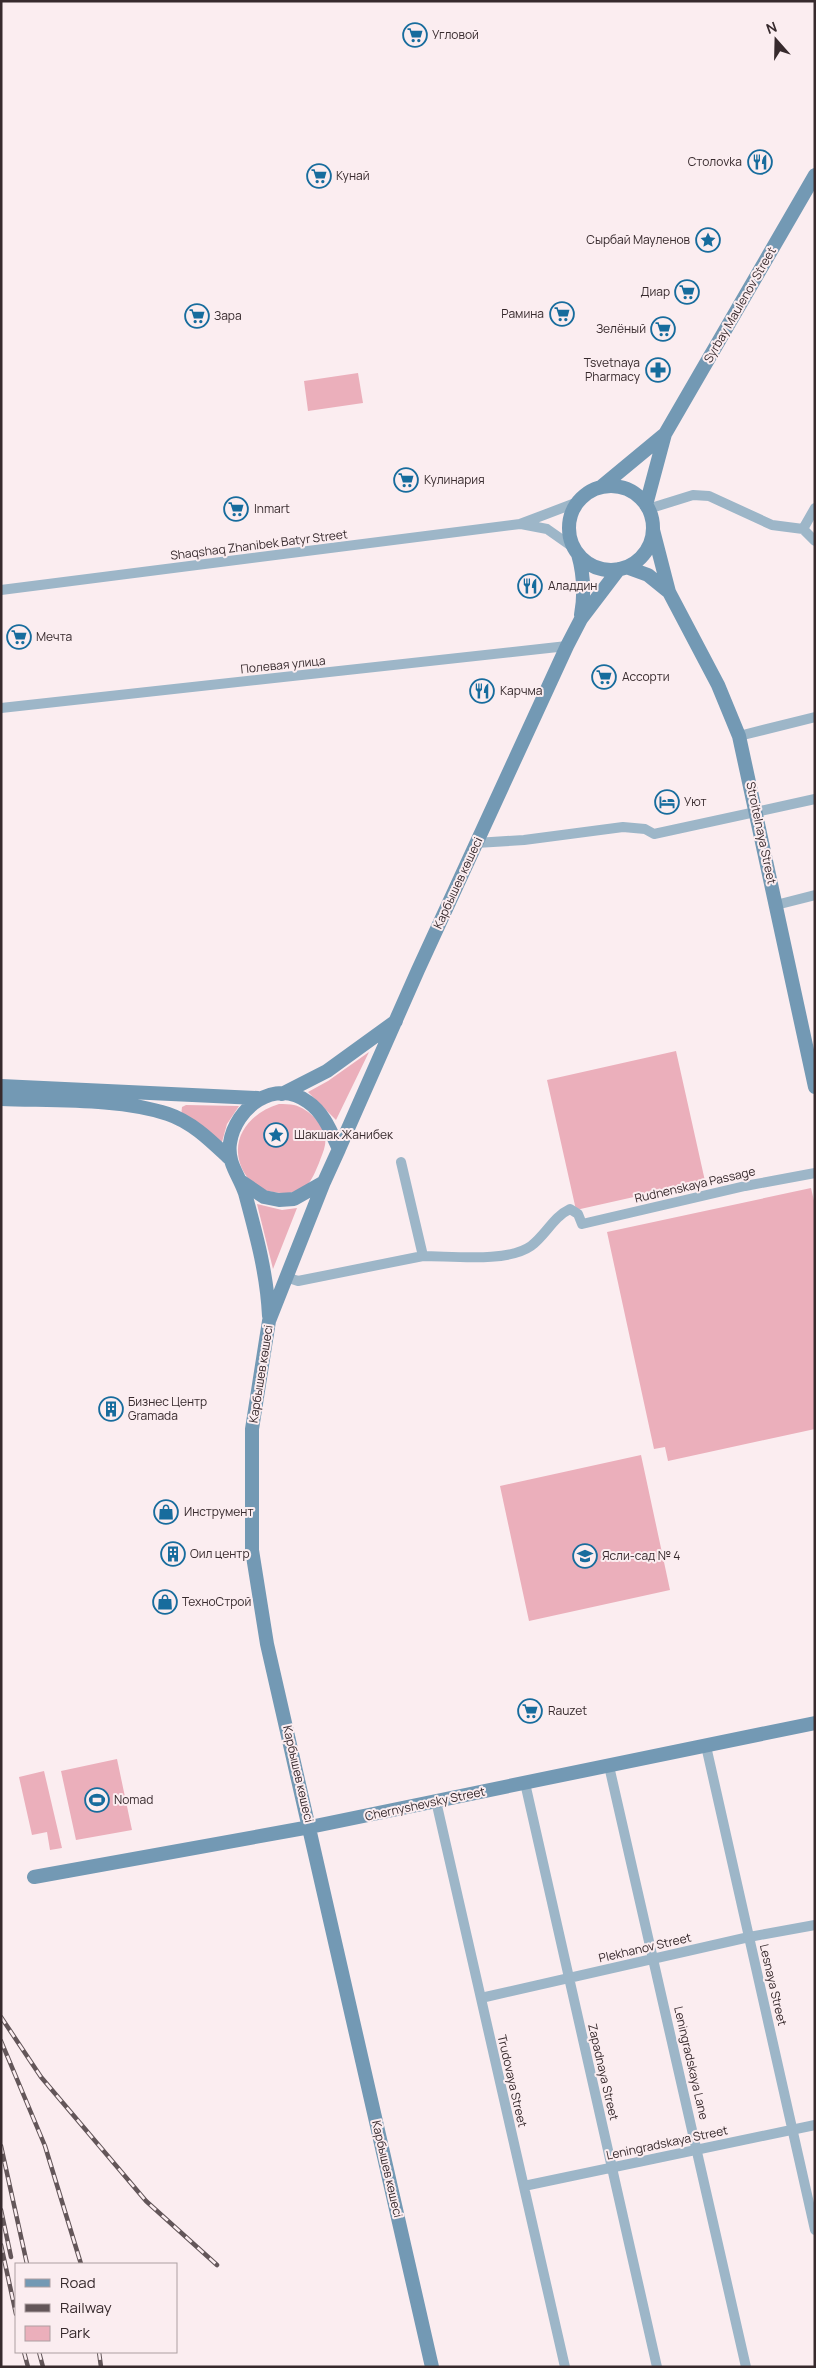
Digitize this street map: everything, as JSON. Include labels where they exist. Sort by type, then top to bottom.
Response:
[{"type":"main road","name":"Syrbay Maulenov Street","points":[[665,434],[815,176]]},
{"type":"main road","points":[[601,487],[665,434]]},
{"type":"main road","points":[[665,434],[647,507],[669,592]]},
{"type":"main road","points":[[581,619],[585,596],[584,581],[570,536],[569,524],[578,502],[588,492],[601,487],[618,486],[626,489],[647,507]]},
{"type":"main road","points":[[581,619],[622,568],[645,552],[653,530]]},
{"type":"main road","points":[[576,551],[596,567],[622,568],[648,575],[669,592]]},
{"type":"main road","name":"Stroitelnaya Street","points":[[669,592],[718,685],[740,736],[815,1087]]},
{"type":"main road","name":"Карбышев көшесі","points":[[340,1149],[476,843],[581,619]]},
{"type":"main road","points":[[1,1086],[258,1098],[282,1094],[327,1071],[397,1021]]},
{"type":"main road","points":[[242,1182],[264,1197],[279,1200],[294,1199],[324,1182],[340,1149],[319,1111],[307,1101],[282,1094]]},
{"type":"main road","points":[[229,1158],[234,1126],[258,1098]]},
{"type":"main road","points":[[1,1099],[132,1105],[170,1114],[202,1132],[229,1158],[242,1182],[265,1271],[270,1321]]},
{"type":"main road","name":"Карбышев көшесі","points":[[324,1182],[270,1321],[252,1429],[252,1550],[267,1644],[432,2367]]},
{"type":"main road","name":"Chernyshevsky Street","points":[[34,1877],[310,1827],[815,1724]]},
{"type":"street","points":[[647,507],[693,495],[709,496],[772,525],[803,528],[815,541]]},
{"type":"street","name":"Shaqshaq Zhanibek Batyr Street","points":[[1,590],[520,524],[578,502]]},
{"type":"street","points":[[803,528],[815,508]]},
{"type":"street","name":"Shaqshaq Zhanibek Batyr Street","points":[[520,524],[547,529],[576,551]]},
{"type":"street","name":"Полевая улица","points":[[1,708],[567,646]]},
{"type":"street","points":[[740,736],[815,717]]},
{"type":"street","points":[[476,843],[524,840],[624,827],[645,829],[654,834],[815,799]]},
{"type":"street","points":[[776,905],[815,895]]},
{"type":"street","points":[[286,1277],[298,1281],[423,1256],[400,1162]]},
{"type":"street","name":"Rudnenskaya Passage","points":[[423,1256],[510,1254],[528,1248],[539,1240],[558,1216],[570,1209],[578,1214],[582,1224],[745,1186],[815,1173]]},
{"type":"street","name":"Lesnaya Street","points":[[706,1746],[815,2230]]},
{"type":"street","name":"Leningradskaya Lane","points":[[609,1766],[746,2367]]},
{"type":"street","name":"Zapadnaya Street","points":[[526,1783],[657,2367]]},
{"type":"street","name":"Trudovaya Street","points":[[436,1801],[565,2367]]},
{"type":"street","name":"Plekhanov Street","points":[[481,1998],[749,1937],[815,1925]]},
{"type":"street","name":"Leningradskaya Street","points":[[524,2186],[815,2125]]},
{"type":"green space","points":[[358,373],[363,403],[308,411],[304,381]]},
{"type":"green space","points":[[676,1051],[705,1181],[576,1210],[547,1080]]},
{"type":"green space","points":[[369,1052],[336,1120],[308,1092],[328,1081]]},
{"type":"green space","points":[[279,1104],[300,1107],[312,1115],[321,1126],[325,1139],[323,1152],[310,1181],[302,1189],[290,1193],[261,1189],[254,1184],[245,1174],[238,1151],[239,1140],[243,1130],[258,1114]]},
{"type":"green space","points":[[186,1105],[239,1106],[227,1124],[222,1142],[181,1116],[182,1107]]},
{"type":"green space","points":[[811,1188],[815,1205],[815,1429],[668,1461],[665,1447],[654,1449],[607,1232]]},
{"type":"green space","points":[[257,1204],[282,1210],[297,1208],[273,1269]]},
{"type":"green space","points":[[641,1455],[670,1590],[529,1621],[500,1486]]},
{"type":"green space","name":"Nomad","points":[[117,1759],[132,1830],[76,1840],[61,1771]]},
{"type":"green space","points":[[44,1771],[62,1848],[50,1850],[47,1832],[32,1835],[19,1777]]},
{"type":"railway","points":[[1,2017],[41,2077],[146,2201],[217,2265]]},
{"type":"railway","points":[[1,2041],[45,2146],[81,2263]]},
{"type":"railway","points":[[1,2146],[27,2263]]},
{"type":"railway","points":[[1,2210],[11,2257]]},
{"type":"railway","points":[[1,2245],[15,2309]]},
{"type":"railway","points":[[24,2353],[28,2367]]},
{"type":"railway","points":[[39,2353],[43,2367]]},
{"type":"railway","points":[[99,2353],[101,2367]]},
{"type":"place","name":"Угловой","points":[[415,35]]},
{"type":"place","name":"Столоvka","points":[[760,162]]},
{"type":"place","name":"Кунай","points":[[319,176]]},
{"type":"place","name":"Сырбай Мауленов","points":[[708,240]]},
{"type":"place","name":"Диар","points":[[687,292]]},
{"type":"place","name":"Рамина","points":[[562,314]]},
{"type":"place","name":"Зара","points":[[197,316]]},
{"type":"place","name":"Зелёный","points":[[663,329]]},
{"type":"place","name":"Tsvetnaya Pharmacy","points":[[658,370]]},
{"type":"place","name":"Кулинария","points":[[406,480]]},
{"type":"place","name":"Inmart","points":[[236,509]]},
{"type":"place","name":"Аладдин","points":[[530,586]]},
{"type":"place","name":"Мечта","points":[[19,637]]},
{"type":"place","name":"Ассорти","points":[[604,677]]},
{"type":"place","name":"Карчма","points":[[482,691]]},
{"type":"place","name":"Уют","points":[[667,802]]},
{"type":"place","name":"Шакшак Жанибек","points":[[276,1135]]},
{"type":"place","name":"Бизнес Центр Gramada","points":[[111,1409]]},
{"type":"place","name":"Инструмент","points":[[166,1512]]},
{"type":"place","name":"Оил центр","points":[[173,1554]]},
{"type":"place","name":"Ясли-сад № 4","points":[[585,1556]]},
{"type":"place","name":"ТехноСтрой","points":[[165,1602]]},
{"type":"place","name":"Rauzet","points":[[530,1711]]},
{"type":"place","name":"Nomad","points":[[97,1800]]}]
